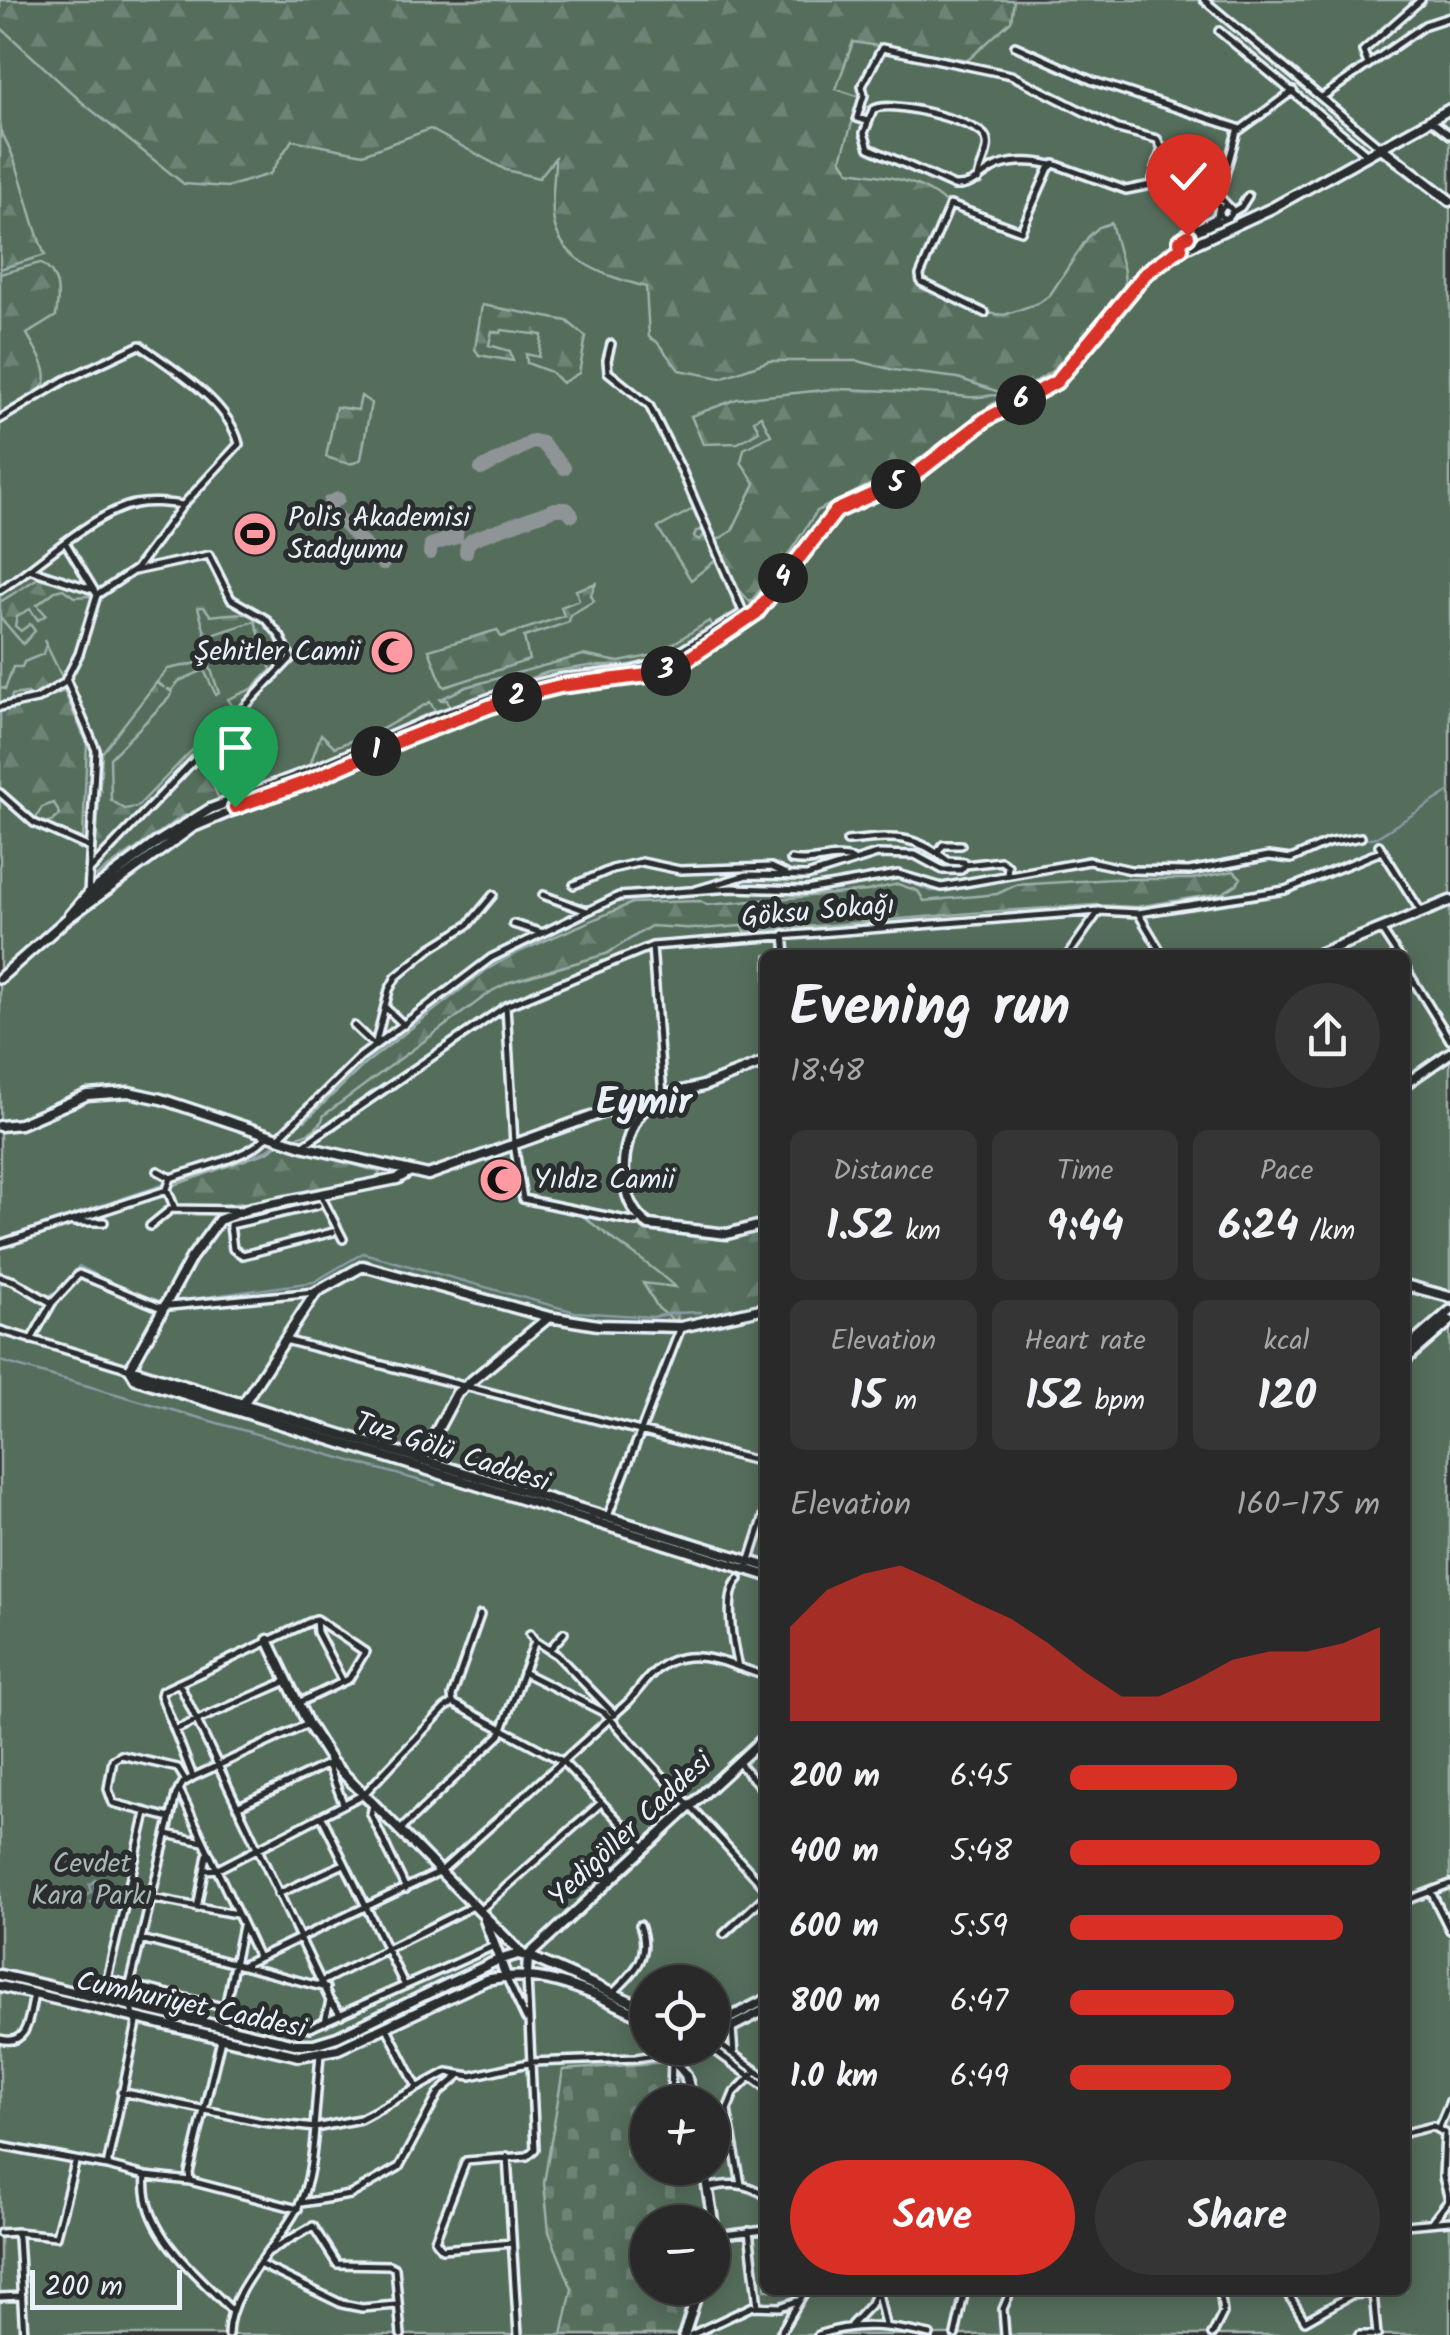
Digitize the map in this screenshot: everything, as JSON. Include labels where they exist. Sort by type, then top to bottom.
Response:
[{"type":"street","points":[[1204,0],[1450,201]]},
{"type":"street","points":[[1368,64],[1363,51],[1422,0]]},
{"type":"street","points":[[1322,98],[1429,22],[1450,17]]},
{"type":"street","points":[[1219,31],[1367,154]]},
{"type":"street","points":[[1015,46],[1093,81],[1240,130]]},
{"type":"street","points":[[868,121],[857,118],[864,95],[862,86],[882,48],[947,60],[1010,75],[1118,129],[1157,138],[1162,148],[1156,182]]},
{"type":"street","points":[[1219,196],[1240,130],[1293,91]]},
{"type":"street","points":[[978,180],[987,150],[980,132],[934,113],[878,105],[864,134],[869,148],[954,186],[966,186],[978,180],[999,166],[1024,162],[1059,164],[1126,190],[1166,182],[1219,196],[1230,212]]},
{"type":"street","points":[[1180,244],[1272,208],[1450,109]]},
{"type":"street","points":[[1430,119],[1450,135]]},
{"type":"street","points":[[985,313],[920,282],[946,209],[953,204],[1021,231],[1051,165]]},
{"type":"street","points":[[1156,182],[1212,198],[1224,218],[1230,212]]},
{"type":"street","points":[[0,978],[68,918],[193,827],[225,811],[433,719],[512,691],[578,676],[631,672],[664,664],[756,613],[836,511],[913,476],[986,419],[1056,382],[1146,273],[1180,244],[1241,207],[1248,196]]},
{"type":"street","points":[[1180,244],[1187,232],[1216,218],[1220,212]]},
{"type":"street","points":[[612,344],[608,372],[649,405],[745,615],[720,634]]},
{"type":"street","points":[[0,419],[65,380],[140,345],[204,396],[228,421],[239,444],[182,505],[134,571]]},
{"type":"street","points":[[0,590],[32,570],[64,542],[127,506],[148,502],[182,505]]},
{"type":"street","points":[[64,542],[97,595]]},
{"type":"street","points":[[0,708],[45,696],[66,679],[79,654],[97,595],[134,571],[209,555],[231,598],[266,619],[291,658],[89,871]]},
{"type":"street","points":[[32,570],[91,589]]},
{"type":"street","points":[[66,679],[95,742],[88,894]]},
{"type":"street","points":[[68,918],[88,894],[190,819],[283,786]]},
{"type":"street","points":[[0,793],[34,823],[90,848]]},
{"type":"street","points":[[278,1138],[316,1098],[376,1046],[502,950],[628,894],[732,888],[806,890],[898,874],[942,887],[1090,861],[1131,870],[1189,871],[1269,856],[1292,858],[1338,840],[1361,837]]},
{"type":"street","points":[[847,841],[902,839],[920,843],[948,862],[965,865],[1001,861],[1008,866],[1007,874]]},
{"type":"street","points":[[940,854],[943,845],[961,845]]},
{"type":"street","name":"Göksu Sokağı","points":[[302,1146],[506,1006],[652,946],[1100,910],[1138,913],[1284,890],[1381,848],[1421,912]]},
{"type":"street","points":[[689,892],[747,876],[807,876],[853,859],[904,853],[943,870],[961,870],[965,865]]},
{"type":"street","points":[[791,860],[804,862],[831,856],[853,859]]},
{"type":"street","points":[[574,886],[612,869],[642,862],[680,870],[771,867],[788,876]]},
{"type":"street","points":[[543,895],[588,911]]},
{"type":"street","points":[[376,1046],[396,976],[468,925],[493,896]]},
{"type":"street","points":[[1328,950],[1450,901]]},
{"type":"street","points":[[1072,950],[1100,910]]},
{"type":"street","points":[[1138,913],[1160,950]]},
{"type":"street","points":[[512,924],[544,933]]},
{"type":"street","points":[[1382,928],[1395,950]]},
{"type":"street","points":[[784,934],[786,950]]},
{"type":"street","points":[[652,946],[663,1096]]},
{"type":"street","points":[[1410,975],[1450,1040]]},
{"type":"street","points":[[506,1006],[514,1144],[525,1200],[636,1222]]},
{"type":"street","points":[[385,1007],[404,1025]]},
{"type":"street","points":[[354,1026],[376,1046]]},
{"type":"street","points":[[1410,1081],[1450,1054]]},
{"type":"street","points":[[0,1126],[20,1124],[87,1095],[120,1092],[160,1099],[302,1146],[428,1176],[630,1103],[703,1086],[760,1064]]},
{"type":"street","points":[[663,1096],[641,1112],[626,1144],[624,1190],[644,1223],[727,1234],[760,1225]]},
{"type":"street","points":[[630,1103],[641,1112]]},
{"type":"street","points":[[0,1244],[168,1184],[248,1150],[264,1142],[268,1135]]},
{"type":"street","points":[[333,1232],[243,1255],[234,1251],[229,1226],[398,1179],[410,1171]]},
{"type":"street","points":[[158,1172],[168,1184],[175,1209]]},
{"type":"street","points":[[130,1369],[213,1225],[246,1210],[320,1200]]},
{"type":"street","points":[[320,1200],[343,1239]]},
{"type":"street","points":[[273,1204],[275,1215]]},
{"type":"street","points":[[150,1226],[166,1211],[175,1209],[246,1210]]},
{"type":"street","points":[[66,1222],[104,1222]]},
{"type":"street","points":[[30,1340],[52,1303],[74,1277],[82,1274],[130,1297],[165,1304],[316,1292],[366,1266],[549,1317],[598,1325],[681,1328],[760,1309]]},
{"type":"street","points":[[0,1277],[52,1303]]},
{"type":"street","points":[[1410,1286],[1450,1297]]},
{"type":"street","points":[[243,1404],[316,1292]]},
{"type":"street","points":[[1410,1346],[1450,1311]]},
{"type":"street","points":[[420,1461],[452,1400],[464,1386],[549,1317]]},
{"type":"street","points":[[1410,1356],[1450,1321]]},
{"type":"street","points":[[607,1518],[681,1328]]},
{"type":"street","name":"Tuz Gölü Caddesi","points":[[0,1330],[420,1461],[604,1526],[760,1566]]},
{"type":"street","points":[[285,1340],[760,1462]]},
{"type":"street","name":"Tuz Gölü Caddesi","points":[[130,1369],[136,1379],[607,1518],[760,1572]]},
{"type":"street","points":[[748,1565],[760,1528]]},
{"type":"street","points":[[738,1668],[730,1602],[732,1586],[739,1579]]},
{"type":"street","points":[[453,1703],[452,1696],[480,1616]]},
{"type":"street","points":[[193,1776],[160,1692],[316,1619]]},
{"type":"street","points":[[316,1619],[318,1632],[343,1682]]},
{"type":"street","points":[[298,1703],[354,1674],[364,1649],[316,1619]]},
{"type":"street","points":[[550,1649],[564,1633]]},
{"type":"street","points":[[530,1634],[535,1642],[550,1649],[613,1716],[760,1882]]},
{"type":"street","points":[[268,1640],[330,1763],[344,1804]]},
{"type":"street","points":[[400,1830],[502,1729],[535,1642]]},
{"type":"street","points":[[239,1964],[365,1910],[441,1871],[613,1716],[654,1672],[682,1654],[760,1675]]},
{"type":"street","points":[[523,1672],[613,1716]]},
{"type":"street","points":[[175,1730],[288,1680]]},
{"type":"street","points":[[178,1683],[330,2001],[341,2016]]},
{"type":"street","points":[[453,1703],[562,1760],[645,1848]]},
{"type":"street","points":[[206,1870],[218,1869],[364,1794],[453,1703]]},
{"type":"street","points":[[106,2166],[136,2018],[126,1997],[178,1788],[193,1776],[308,1724]]},
{"type":"street","name":"Yedigöller Caddesi","points":[[525,1955],[760,1742]]},
{"type":"street","points":[[170,1818],[113,1804],[108,1789],[116,1756],[178,1768],[186,1781]]},
{"type":"street","points":[[738,1762],[760,1786]]},
{"type":"street","points":[[330,1763],[525,1955],[630,2005]]},
{"type":"street","points":[[237,1807],[330,1763]]},
{"type":"street","points":[[178,1788],[258,1957]]},
{"type":"street","points":[[141,1939],[324,1984],[387,1948],[479,1911],[601,1803]]},
{"type":"street","points":[[373,1806],[371,1814],[406,1890]]},
{"type":"street","points":[[146,1813],[107,1980],[304,2028],[341,2016],[495,1946]]},
{"type":"street","points":[[322,1817],[404,1986]]},
{"type":"street","points":[[166,1834],[203,1842]]},
{"type":"street","points":[[197,1908],[208,1852]]},
{"type":"street","points":[[278,1894],[344,1864]]},
{"type":"street","points":[[1410,1899],[1450,1884]]},
{"type":"street","points":[[1430,1891],[1450,1930]]},
{"type":"street","points":[[151,1898],[238,1914]]},
{"type":"street","points":[[724,1934],[760,1901]]},
{"type":"street","points":[[479,1911],[527,2021]]},
{"type":"street","points":[[225,2009],[239,1964],[243,1923]]},
{"type":"street","points":[[612,1994],[641,1964],[645,1949],[640,1925]]},
{"type":"street","points":[[512,2243],[442,2249],[435,2240],[466,2161],[527,2156],[535,2149],[527,2021],[532,1975],[525,1955]]},
{"type":"street","name":"Cumhuriyet Caddesi","points":[[0,1975],[294,2044],[314,2044],[337,2037],[490,1964],[525,1955]]},
{"type":"street","points":[[300,1979],[317,1970]]},
{"type":"street","points":[[532,1975],[630,2008]]},
{"type":"street","name":"Cumhuriyet Caddesi","points":[[0,1986],[290,2055],[320,2054],[477,1984],[506,1976],[532,1975]]},
{"type":"street","points":[[0,2039],[20,2039],[26,2031],[34,1994]]},
{"type":"street","points":[[324,2022],[330,2001]]},
{"type":"street","points":[[730,2018],[760,2003]]},
{"type":"street","points":[[734,2055],[732,2027],[760,2013]]},
{"type":"street","points":[[386,2026],[417,2087]]},
{"type":"street","points":[[190,2180],[221,2039]]},
{"type":"street","points":[[730,2052],[760,2081]]},
{"type":"street","points":[[228,2335],[232,2311],[299,2206],[314,2128],[320,2054]]},
{"type":"street","points":[[730,2057],[760,2075]]},
{"type":"street","points":[[121,2092],[262,2122],[314,2128],[351,2122],[447,2072],[460,2075],[532,2062],[630,2058]]},
{"type":"street","points":[[741,2184],[727,2110],[734,2093],[753,2073]]},
{"type":"street","points":[[0,2146],[146,2176],[190,2180],[299,2206],[350,2195],[399,2168],[439,2093],[460,2075]]},
{"type":"street","points":[[1440,2128],[1450,2101]]},
{"type":"street","points":[[1410,2132],[1440,2128]]},
{"type":"street","points":[[1430,2223],[1450,2200],[1443,2177],[1446,2138],[1440,2128]]},
{"type":"street","points":[[508,2156],[518,2335]]},
{"type":"street","points":[[0,2233],[56,2236],[76,2162]]},
{"type":"street","points":[[146,2176],[147,2204],[160,2232],[232,2311]]},
{"type":"street","points":[[708,2188],[741,2184],[760,2192]]},
{"type":"street","points":[[707,2185],[710,2205]]},
{"type":"street","points":[[1410,2225],[1450,2221]]},
{"type":"street","points":[[266,2253],[315,2226],[337,2264],[389,2264],[394,2268],[401,2335]]},
{"type":"street","points":[[749,2230],[758,2306]]},
{"type":"street","points":[[730,2236],[760,2230]]},
{"type":"street","points":[[16,2232],[24,2335]]},
{"type":"street","points":[[260,2264],[342,2304],[362,2308],[398,2306]]},
{"type":"street","points":[[780,2331],[802,2295]]},
{"type":"street","points":[[848,2326],[875,2295]]},
{"type":"street","points":[[878,2295],[884,2325]]},
{"type":"street","points":[[955,2335],[964,2295]]},
{"type":"street","points":[[1005,2335],[1003,2309],[1008,2295]]},
{"type":"street","points":[[1212,2335],[1223,2313],[1221,2295]]},
{"type":"street","points":[[1289,2295],[1306,2322],[1351,2295]]},
{"type":"street","points":[[1358,2335],[1374,2335],[1372,2295]]},
{"type":"street","points":[[0,2297],[22,2296]]},
{"type":"street","points":[[688,2335],[758,2306],[775,2307],[798,2300]]},
{"type":"street","points":[[688,2335],[695,2305]]},
{"type":"street","points":[[775,2307],[782,2314],[780,2331]]},
{"type":"street","points":[[818,2335],[848,2326],[884,2325],[930,2335]]},
{"type":"green space","name":"Cevdet Kara Parkı","points":[[0,0],[1450,0],[1450,2335],[0,2335]]},
{"type":"green space","points":[[0,0],[1014,0],[1011,21],[968,60],[853,42],[836,89],[860,97],[841,159],[849,171],[915,184],[948,206],[920,279],[985,313],[1004,315],[1039,303],[1050,295],[1088,237],[1111,223],[1125,288],[1052,371],[1027,387],[1002,393],[958,378],[858,361],[769,361],[721,378],[679,370],[649,337],[646,287],[590,266],[577,258],[559,236],[552,207],[555,158],[539,178],[506,170],[430,129],[363,154],[292,140],[270,174],[227,187],[184,184],[84,104],[0,27]]},
{"type":"green space","points":[[0,130],[14,159],[45,255],[0,269]]},
{"type":"green space","points":[[40,263],[52,273],[58,293],[56,316],[27,334],[43,365],[44,384],[0,414],[0,274]]},
{"type":"green space","points":[[482,305],[567,321],[586,337],[579,373],[562,383],[551,372],[527,363],[526,354],[539,357],[542,335],[492,331],[489,345],[510,351],[513,361],[479,355],[475,349]]},
{"type":"green space","points":[[834,389],[1007,397],[915,462],[817,511],[778,570],[750,602],[728,577],[714,542],[732,531],[755,483],[741,462],[744,449],[771,435],[761,416],[754,420],[759,431],[738,443],[703,444],[691,416],[737,399]]},
{"type":"green space","points":[[361,396],[371,403],[361,459],[348,463],[326,457],[336,407],[358,410]]},
{"type":"green space","points":[[693,509],[706,530],[696,531],[694,537],[700,540],[706,532],[717,556],[691,580],[658,528]]},
{"type":"green space","points":[[38,578],[79,588],[91,596],[74,597],[63,589],[55,591],[37,605],[46,615],[38,620],[30,609],[17,616],[15,626],[21,631],[30,624],[35,631],[23,644],[0,617],[0,602]]},
{"type":"green space","points":[[596,583],[591,595],[594,601],[570,615],[569,622],[524,637],[529,660],[445,687],[442,684],[429,650],[497,630],[501,637],[564,616],[561,607],[579,600],[576,590]]},
{"type":"green space","points":[[198,607],[204,607],[211,616],[251,615],[266,624],[279,645],[276,655],[281,665],[236,712],[228,699],[252,689],[271,670],[255,621],[206,637]]},
{"type":"green space","points":[[709,621],[712,626],[662,658],[625,666],[548,672],[450,707],[447,700],[439,700],[466,687],[583,655],[619,662],[655,655]]},
{"type":"green space","points":[[44,640],[62,677],[60,681],[33,696],[12,695],[11,700],[0,704],[0,687],[5,689],[13,667],[22,667],[24,662],[43,654]]},
{"type":"green space","points":[[208,661],[219,693],[216,695],[204,670],[179,681],[172,690],[167,689],[172,692],[170,697],[110,758],[111,800],[125,809],[137,807],[195,747],[207,742],[95,861],[102,753],[156,683],[165,688],[157,682],[168,669]]},
{"type":"green space","points":[[64,691],[87,743],[83,839],[46,825],[60,815],[54,803],[42,807],[35,820],[0,788],[0,711]]},
{"type":"green space","points":[[430,702],[436,712],[310,765],[321,734],[335,747],[382,729]]},
{"type":"green space","points":[[218,741],[237,768],[211,781],[219,799],[180,818],[92,879],[92,874]]},
{"type":"green space","points":[[1234,871],[1241,878],[1223,893],[1136,907],[1096,905],[984,912],[745,932],[742,926],[651,926],[606,954],[510,982],[492,991],[324,1115],[315,1129],[293,1137],[286,1133],[298,1121],[305,1121],[365,1064],[486,970],[632,903],[700,901],[707,905],[867,891],[898,884],[918,891],[924,901],[997,894],[1016,885],[1192,879]]},
{"type":"green space","points":[[279,1144],[380,1172],[377,1178],[302,1194],[226,1205],[176,1207],[169,1187],[267,1152]]},
{"type":"green space","points":[[583,1216],[636,1224],[645,1231],[723,1240],[760,1231],[760,1303],[688,1322],[678,1321],[677,1317],[674,1321],[658,1308],[643,1283],[675,1287]]},
{"type":"green space","points":[[670,2065],[677,2072],[681,2085],[630,2085],[630,2185],[703,2185],[705,2205],[630,2205],[630,2305],[687,2305],[677,2335],[562,2335],[572,2289],[549,2232],[544,2183],[563,2070]]},
{"type":"waterway","points":[[286,1135],[366,1060],[491,965],[616,902],[729,892],[819,892],[890,879],[931,891],[946,891],[1086,865],[1140,875],[1177,876],[1266,860],[1292,862],[1339,844],[1377,837],[1450,791]]},
{"type":"waterway","points":[[0,1239],[265,1151],[280,1141]]},
{"type":"waterway","points":[[171,1302],[314,1282],[363,1253],[575,1312],[653,1317],[701,1312]]},
{"type":"waterway","points":[[47,1297],[60,1289],[79,1266],[126,1290],[163,1302]]},
{"type":"waterway","points":[[0,1274],[28,1286]]},
{"type":"waterway","points":[[0,1361],[435,1485]]},
{"type":"waterway","points":[[86,1896],[96,1879]]},
{"type":"waterway","points":[[91,1903],[97,1898],[94,1882]]},
{"type":"taxiway","points":[[481,469],[534,441],[542,443],[564,468]]},
{"type":"taxiway","points":[[338,499],[330,502],[329,509],[383,564]]},
{"type":"taxiway","points":[[466,552],[473,539],[555,509],[567,509],[572,515]]},
{"type":"taxiway","points":[[430,553],[431,545],[456,537],[457,525]]},
{"type":"place","name":"Polis Akademisi Stadyumu","points":[[255,534]]},
{"type":"place","name":"Şehitler Camii","points":[[392,652]]},
{"type":"place","name":"Yıldız Camii","points":[[501,1180]]},
{"type":"district","name":"Eymir","points":[[644,1104]]},
{"type":"route","points":[[235,807],[512,698],[560,686],[656,674],[679,665],[756,613],[836,511],[913,476],[986,419],[1056,382],[1146,273],[1181,248],[1180,241],[1188,236]]}]
